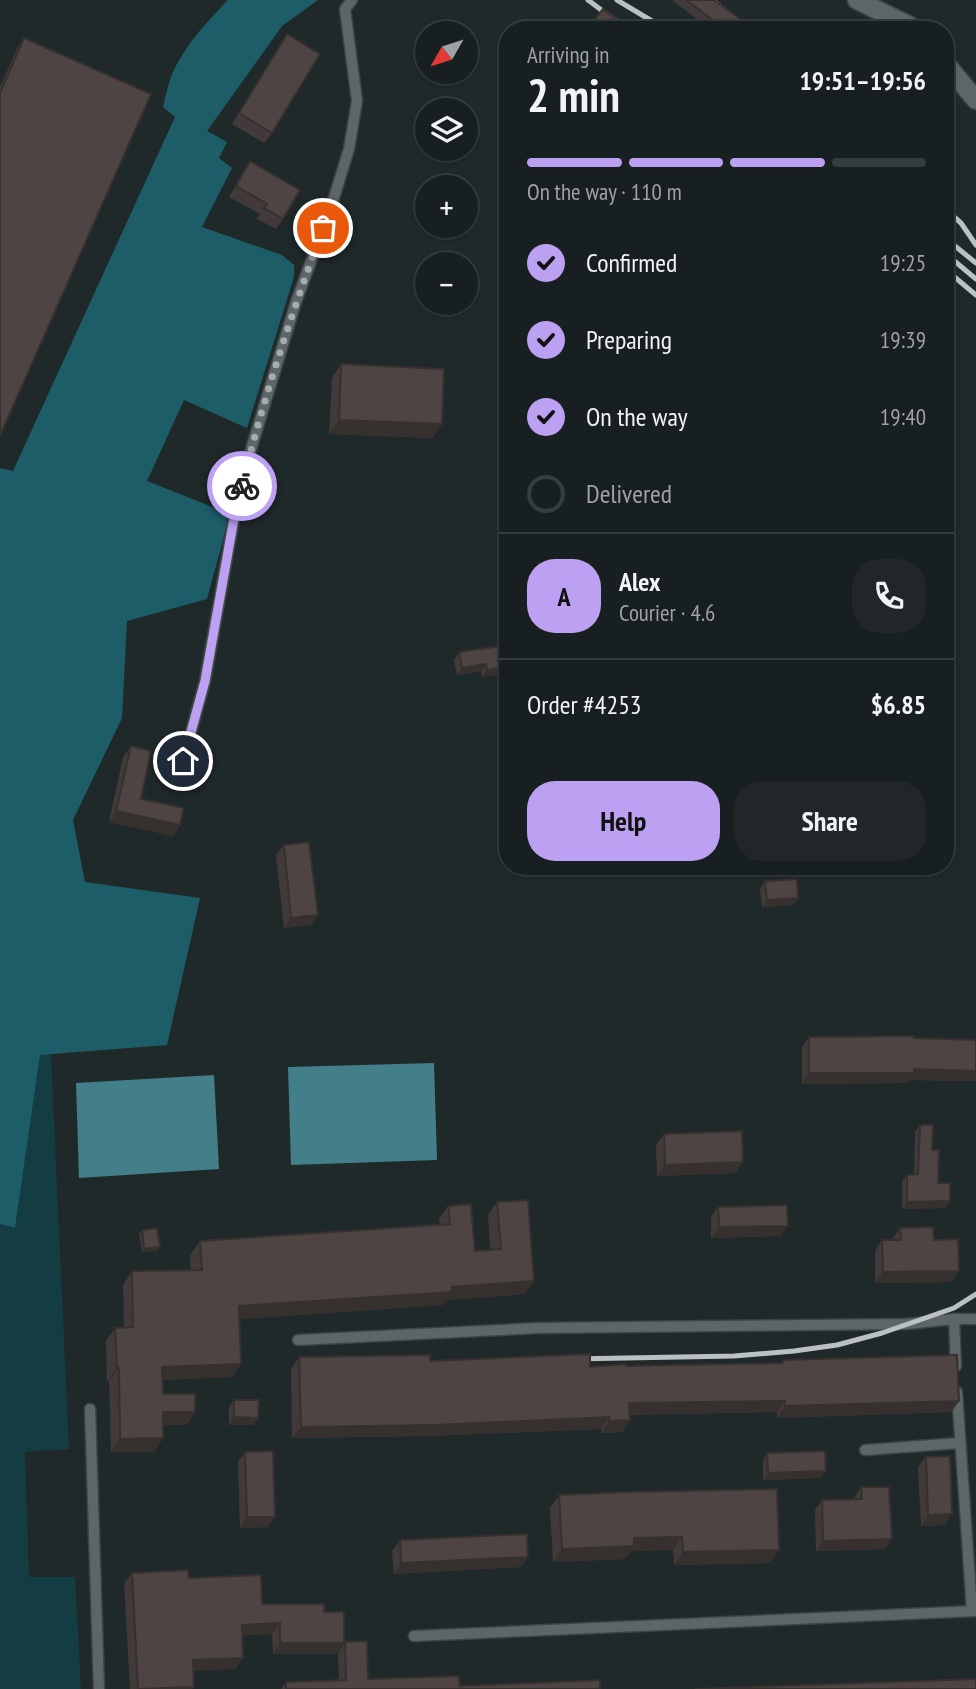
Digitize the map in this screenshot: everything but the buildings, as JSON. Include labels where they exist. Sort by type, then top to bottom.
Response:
[{"type":"street","points":[[857,0],[900,21]]},
{"type":"street","points":[[954,74],[976,100]]},
{"type":"lane","points":[[183,761],[205,681],[233,524],[252,446],[296,302],[349,149],[357,101],[345,9],[352,0]]},
{"type":"lane","points":[[954,1319],[957,1374]]},
{"type":"lane","points":[[299,1340],[539,1328],[907,1324],[976,1319]]},
{"type":"lane","points":[[414,1636],[974,1611],[957,1388]]},
{"type":"lane","points":[[90,1409],[99,1689]]},
{"type":"lane","points":[[865,1450],[960,1443]]},
{"type":"shaded area","points":[[228,0],[318,0],[282,26],[207,131],[227,142],[219,158],[232,168],[202,227],[282,255],[294,265],[294,277],[247,428],[184,400],[147,481],[230,514],[207,599],[127,621],[122,718],[73,820],[85,882],[200,898],[167,1045],[40,1055],[15,1228],[0,1224],[0,468],[13,471],[175,117],[163,107],[175,69],[195,37]]},
{"type":"shaded area","points":[[40,1054],[51,1054],[69,1449],[25,1452],[29,1577],[75,1577],[81,1689],[0,1689],[0,1224],[15,1228]]},
{"type":"shaded area","points":[[434,1063],[437,1160],[291,1165],[288,1067]]},
{"type":"shaded area","points":[[214,1075],[219,1169],[79,1178],[76,1083]]},
{"type":"railway","points":[[588,0],[616,21]]},
{"type":"railway","points":[[617,0],[652,21]]},
{"type":"railway","points":[[712,0],[739,21]]},
{"type":"railway","points":[[954,217],[976,245]]},
{"type":"railway","points":[[954,245],[976,263]]},
{"type":"railway","points":[[954,261],[976,279]]},
{"type":"railway","points":[[954,277],[976,295]]},
{"type":"railway","points":[[571,1359],[734,1356],[837,1345],[882,1333],[954,1308],[976,1294]]},
{"type":"way so far","points":[[242,486],[296,302],[323,228]]},
{"type":"route","points":[[183,761],[205,681],[242,486]]}]
